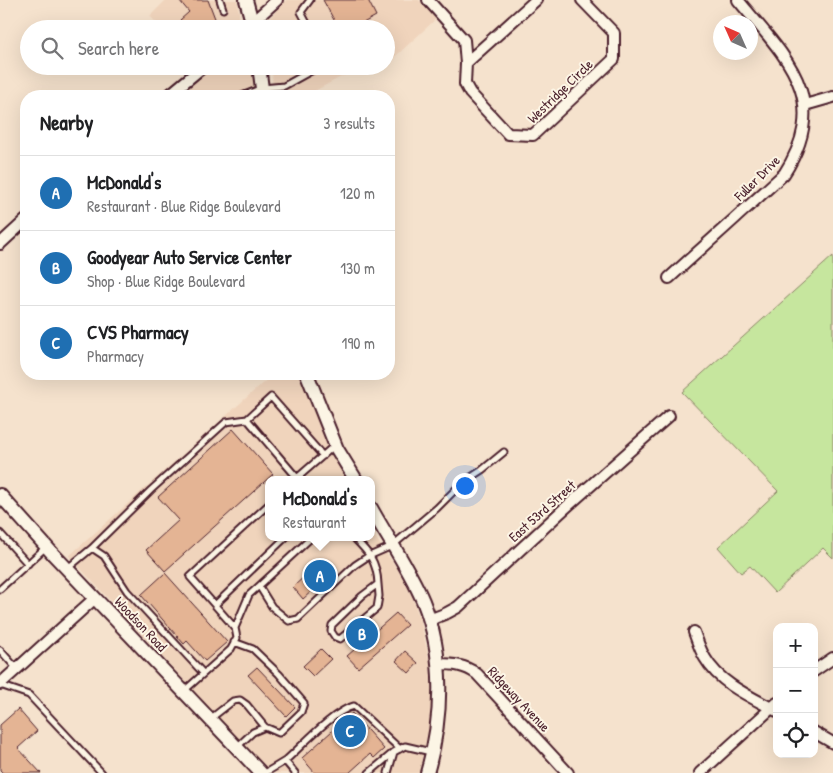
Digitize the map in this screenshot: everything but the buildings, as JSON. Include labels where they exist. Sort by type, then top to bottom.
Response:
[{"type":"street","points":[[246,0],[250,20]]},
{"type":"street","points":[[257,20],[277,0]]},
{"type":"street","name":"Westridge Circle","points":[[428,0],[464,40],[465,84],[470,93],[508,134],[533,135],[614,59],[614,33],[582,0]]},
{"type":"street","points":[[466,63],[536,0]]},
{"type":"street","name":"Fuller Drive","points":[[669,278],[784,174],[795,157],[802,139],[805,125],[805,105],[800,85],[787,59],[738,0]]},
{"type":"street","points":[[175,90],[193,75]]},
{"type":"street","points":[[260,75],[262,90]]},
{"type":"street","points":[[805,105],[833,97]]},
{"type":"street","points":[[0,244],[20,226]]},
{"type":"street","points":[[309,380],[336,445],[354,476]]},
{"type":"street","name":"East 53rd Street","points":[[429,620],[458,607],[669,416]]},
{"type":"street","name":"Woodson Road","points":[[0,495],[46,547],[261,773]]},
{"type":"street","points":[[375,515],[423,601],[439,664],[440,697],[433,753],[427,773]]},
{"type":"street","points":[[0,685],[95,598]]},
{"type":"street","points":[[694,632],[704,657],[719,675],[733,686],[773,706]]},
{"type":"street","points":[[818,668],[833,658]]},
{"type":"street","name":"Ridgeway Avenue","points":[[439,664],[468,667],[477,674],[568,773]]},
{"type":"street","points":[[700,773],[773,709]]},
{"type":"street","points":[[818,734],[833,743]]},
{"type":"lane","points":[[220,0],[223,9]]},
{"type":"lane","points":[[305,20],[301,12],[310,0]]},
{"type":"lane","points":[[269,90],[284,86],[304,75]]},
{"type":"lane","points":[[67,569],[92,548],[151,490],[226,422],[247,419],[271,397],[323,456]]},
{"type":"lane","points":[[247,419],[294,476]]},
{"type":"lane","points":[[300,476],[336,445]]},
{"type":"lane","points":[[259,586],[272,607],[289,621],[298,619],[355,565],[371,555],[392,546],[437,508],[462,483],[504,452]]},
{"type":"lane","points":[[236,628],[190,577],[265,508]]},
{"type":"lane","points":[[0,533],[28,564]]},
{"type":"lane","points":[[215,606],[282,541]]},
{"type":"lane","points":[[184,692],[230,649],[237,638],[236,628],[249,595],[308,541]]},
{"type":"lane","points":[[358,541],[371,555],[378,570],[379,596],[377,608],[340,640],[335,637],[331,631],[332,625],[362,596],[378,584]]},
{"type":"lane","points":[[0,589],[46,547]]},
{"type":"lane","points":[[92,548],[104,556],[127,591],[203,674]]},
{"type":"lane","points":[[210,720],[234,701],[240,700],[247,705],[265,727],[279,733],[301,712],[304,704],[279,674],[253,649],[234,642]]},
{"type":"lane","points":[[0,650],[17,669]]},
{"type":"lane","points":[[0,685],[28,694],[102,773]]},
{"type":"lane","points":[[265,773],[285,761],[336,715],[354,706],[400,749]]},
{"type":"lane","points":[[236,747],[253,732],[265,727]]},
{"type":"lane","points":[[369,773],[394,752],[405,746],[433,753]]},
{"type":"lane","points":[[388,773],[394,752]]},
{"type":"lane","points":[[285,761],[295,773]]},
{"type":"shaded area","points":[[166,0],[237,0],[239,20],[154,20],[150,16]]},
{"type":"shaded area","points":[[286,0],[419,0],[436,19],[395,57],[395,20],[269,19]]},
{"type":"shaded area","points":[[203,75],[253,75],[255,90],[184,90]]},
{"type":"shaded area","points":[[272,75],[345,75],[316,90],[273,90]]},
{"type":"shaded area","points":[[266,380],[301,380],[315,415],[345,476],[265,476],[265,541],[375,541],[375,536],[398,570],[412,596],[421,623],[430,664],[432,691],[429,729],[419,773],[270,773],[69,556]]},
{"type":"green space","points":[[833,256],[833,558],[823,548],[775,593],[750,566],[741,573],[718,547],[778,491],[682,392]]},
{"type":"place","name":"McDonald's","points":[[320,576]]},
{"type":"place","name":"Goodyear Auto Service Center","points":[[362,634]]},
{"type":"place","name":"CVS Pharmacy","points":[[350,731]]}]
